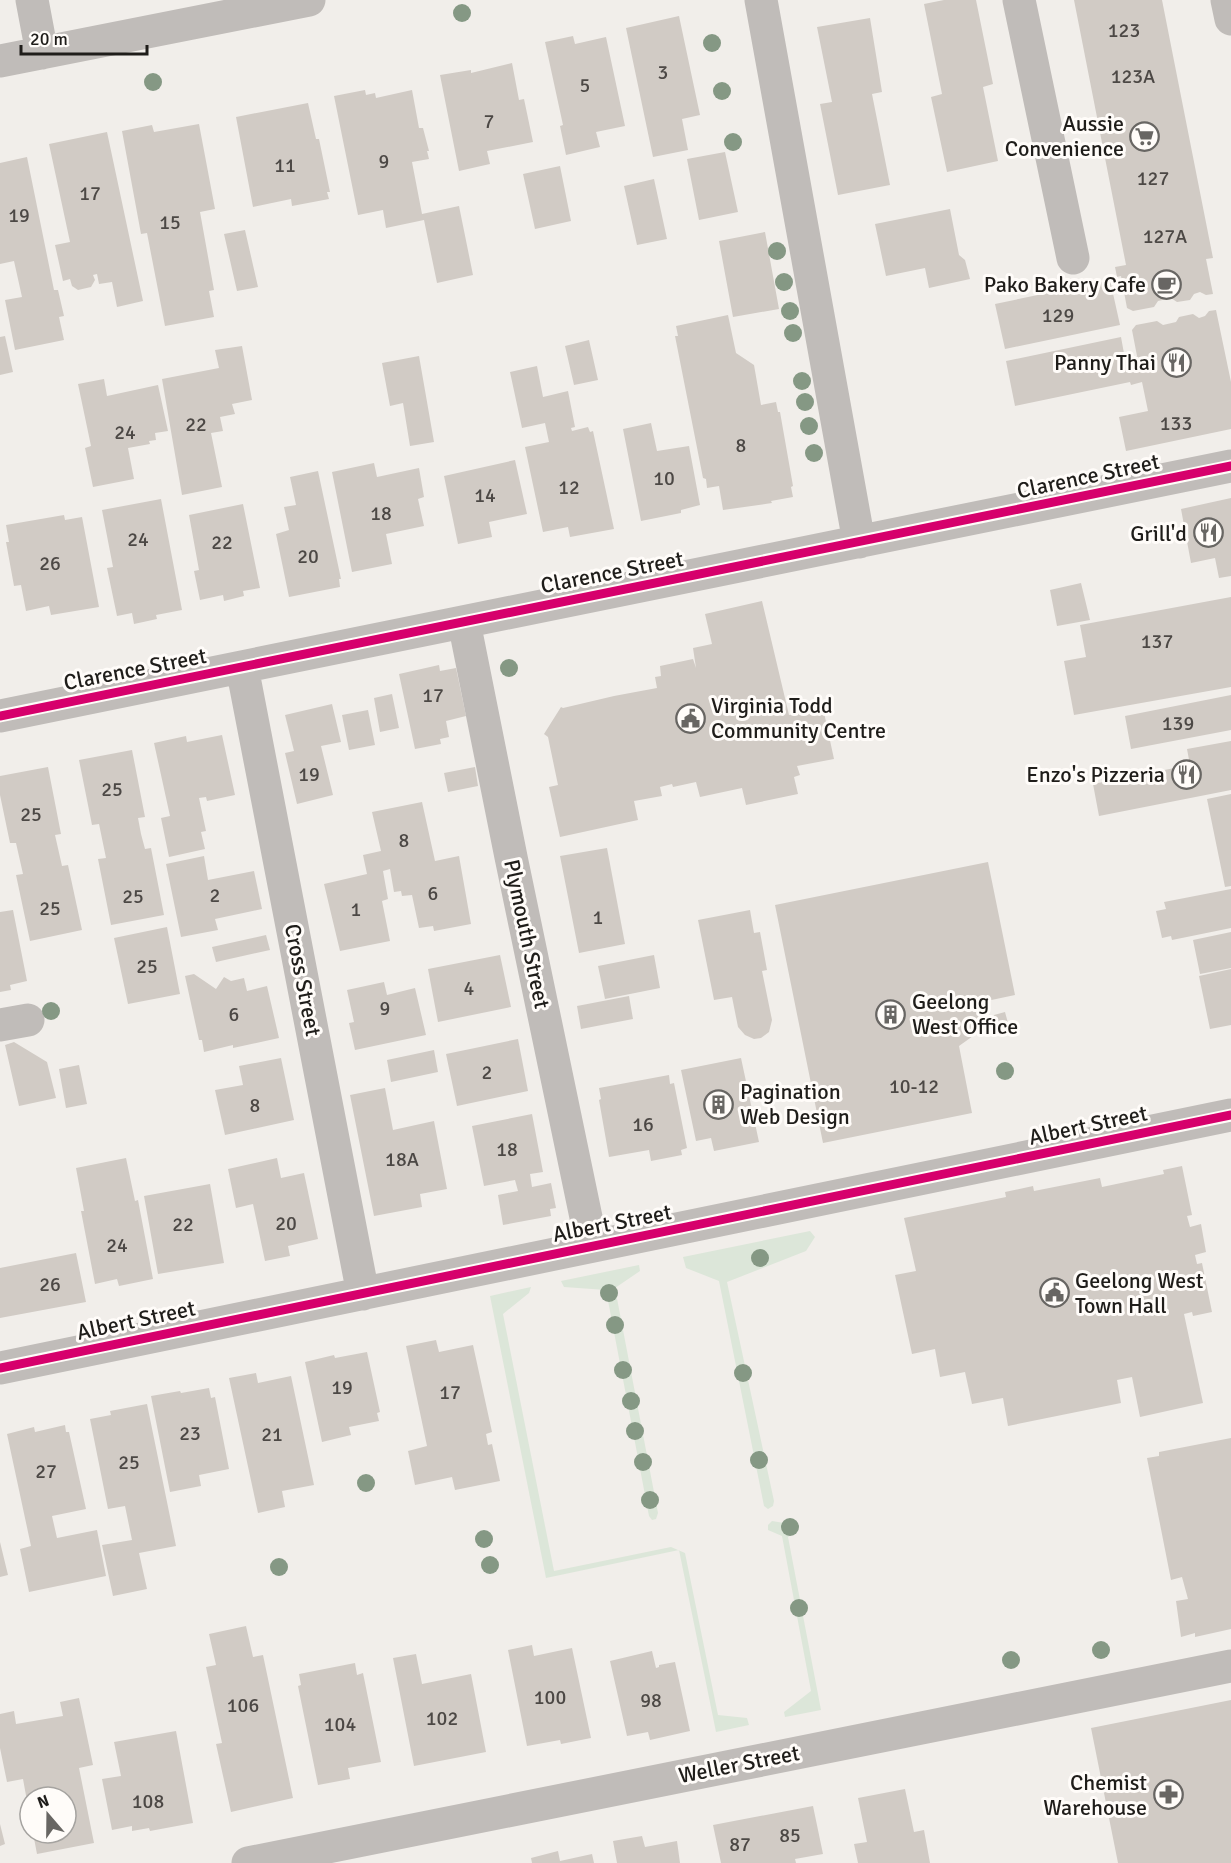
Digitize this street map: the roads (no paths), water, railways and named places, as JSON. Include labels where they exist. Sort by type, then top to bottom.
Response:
[{"type":"street","points":[[32,0],[42,53]]},
{"type":"street","points":[[0,61],[309,0]]},
{"type":"street","points":[[761,0],[859,542]]},
{"type":"street","points":[[1019,0],[1073,258]]},
{"type":"street","points":[[1227,0],[1231,19]]},
{"type":"street","name":"Clarence Street","points":[[0,716],[1231,466]]},
{"type":"street","name":"Plymouth Street","points":[[464,622],[592,1246]]},
{"type":"street","name":"Cross Street","points":[[242,667],[363,1294]]},
{"type":"street","name":"Albert Street","points":[[0,1368],[1231,1116]]},
{"type":"street","name":"Weller Street","points":[[248,1863],[1231,1666]]},
{"type":"place","name":"Aussie Convenience","points":[[1145,136]]},
{"type":"place","name":"Pako Bakery Cafe","points":[[1167,284]]},
{"type":"place","name":"Panny Thai","points":[[1177,362]]},
{"type":"place","name":"Grill'd","points":[[1208,533]]},
{"type":"place","name":"Virginia Todd Community Centre","points":[[690,718]]},
{"type":"place","name":"Enzo's Pizzeria","points":[[1186,774]]},
{"type":"place","name":"Geelong West Office","points":[[891,1014]]},
{"type":"place","name":"Pagination Web Design","points":[[719,1104]]},
{"type":"place","name":"Geelong West Town Hall","points":[[1054,1293]]},
{"type":"place","name":"Chemist Warehouse","points":[[1168,1795]]}]
